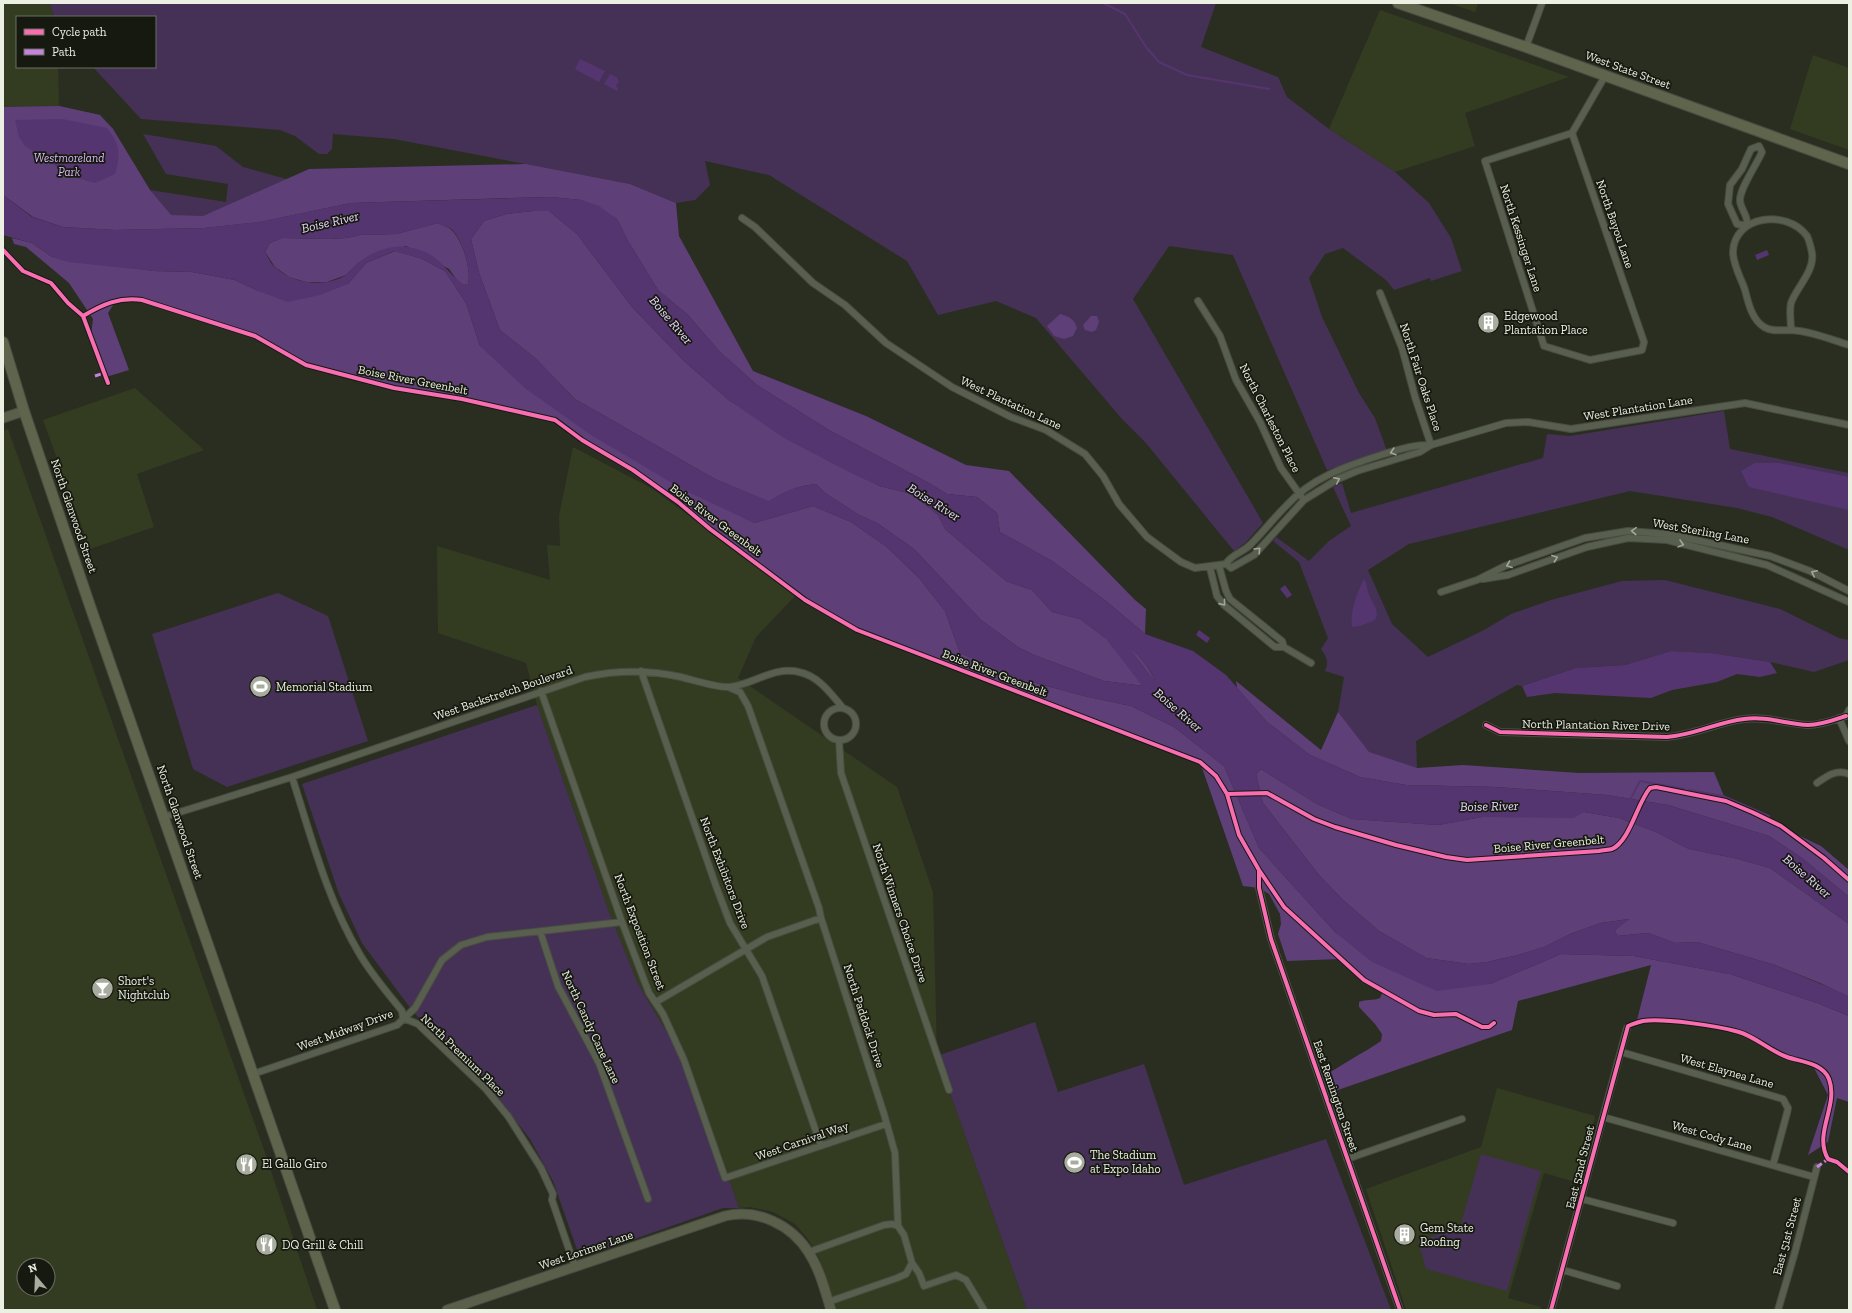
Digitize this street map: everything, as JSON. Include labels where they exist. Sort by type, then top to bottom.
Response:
[{"type":"main road","name":"West State Street","points":[[1400,3],[1849,164]]},
{"type":"main road","name":"North Glenwood Street","points":[[3,342],[24,411],[336,1310]]},
{"type":"street","points":[[1526,47],[1542,3]]},
{"type":"street","points":[[1572,133],[1606,76]]},
{"type":"street","name":"North Kessinger Lane","points":[[1544,346],[1485,161],[1572,133]]},
{"type":"street","name":"North Bayou Lane","points":[[1544,346],[1590,360],[1642,350],[1644,342],[1572,133]]},
{"type":"street","points":[[1765,134],[1759,146],[1751,149],[1742,169],[1730,185],[1728,204],[1737,224],[1747,226],[1760,220],[1782,220],[1794,225],[1807,236],[1812,255],[1811,262],[1792,302],[1791,330]]},
{"type":"street","points":[[1759,146],[1762,152],[1752,174],[1741,189],[1740,201],[1748,220],[1747,226],[1734,244],[1733,254],[1734,262],[1756,320],[1764,327],[1772,331],[1791,330],[1804,332],[1849,345]]},
{"type":"street","name":"West Plantation Lane","points":[[742,218],[755,227],[813,283],[846,305],[886,343],[952,387],[990,408],[1046,430],[1084,454],[1103,476],[1119,504],[1147,537],[1181,562],[1196,568],[1210,568],[1226,564],[1228,559],[1250,546],[1286,505],[1299,494],[1335,471],[1355,463],[1417,444],[1431,445]]},
{"type":"street","name":"North Fair Oaks Place","points":[[1380,293],[1404,353],[1414,397],[1431,445]]},
{"type":"street","name":"North Charleston Place","points":[[1198,301],[1220,336],[1236,380],[1260,422],[1281,468],[1304,500]]},
{"type":"street","name":"West Plantation Lane","points":[[1226,564],[1231,568],[1254,554],[1304,500],[1338,479],[1357,471],[1420,452],[1431,445],[1506,423],[1528,422],[1571,429],[1745,402],[1849,425]]},
{"type":"street","points":[[3,418],[24,411]]},
{"type":"street","name":"West Sterling Lane","points":[[1441,592],[1477,580],[1505,566],[1585,538],[1628,531],[1667,534],[1770,556],[1810,571],[1849,591]]},
{"type":"street","name":"West Sterling Lane","points":[[1477,580],[1508,575],[1587,547],[1628,538],[1667,540],[1767,565],[1849,602]]},
{"type":"street","points":[[1219,566],[1226,591],[1230,599],[1282,641],[1284,647]]},
{"type":"street","points":[[1210,568],[1217,596],[1224,605],[1275,647],[1284,647],[1311,664]]},
{"type":"street","name":"West Backstretch Boulevard","points":[[164,817],[292,777],[585,677],[607,672],[641,671],[664,674],[728,687],[784,670],[801,672],[821,682],[843,708]]},
{"type":"street","name":"North Exhibitors Drive","points":[[641,671],[730,923],[762,976],[821,1146]]},
{"type":"street","name":"North Paddock Drive","points":[[728,687],[740,692],[748,706],[819,908],[820,918],[882,1107],[895,1153],[898,1226],[904,1235],[911,1255],[912,1263],[920,1273],[924,1286],[956,1275],[966,1280],[984,1310]]},
{"type":"street","name":"North Exposition Street","points":[[541,692],[622,922],[649,993],[656,1002],[684,1060],[725,1178]]},
{"type":"street","points":[[838,707],[843,708],[853,713],[856,723],[853,734],[849,738],[839,740],[829,736],[825,732],[824,722],[828,712],[838,707]]},
{"type":"street","name":"North Plantation River Drive","points":[[1486,725],[1500,732],[1668,737],[1686,735],[1721,724],[1746,719],[1772,719],[1807,725],[1824,723],[1848,715]]},
{"type":"street","points":[[1839,718],[1849,741]]},
{"type":"street","name":"North Winners Choice Drive","points":[[839,740],[841,773],[949,1090]]},
{"type":"street","points":[[1816,783],[1832,773],[1843,772],[1849,774]]},
{"type":"street","name":"North Premium Place","points":[[292,777],[332,897],[345,926],[374,977],[402,1012],[403,1018],[418,1024],[485,1088],[508,1116],[541,1168],[550,1187],[553,1194],[552,1200],[575,1267]]},
{"type":"street","name":"East Remington Street","points":[[1259,888],[1271,939],[1400,1310]]},
{"type":"street","points":[[656,1002],[767,937],[820,918]]},
{"type":"street","name":"West Midway Drive","points":[[253,1074],[397,1025],[415,1008],[442,960],[461,945],[487,937],[622,922]]},
{"type":"street","name":"North Candy Cane Lane","points":[[540,931],[558,986],[599,1063],[648,1199]]},
{"type":"street","name":"East 52nd Street","points":[[1551,1310],[1628,1028]]},
{"type":"street","name":"West Elaynea Lane","points":[[1621,1052],[1783,1099],[1786,1103],[1787,1113],[1773,1165]]},
{"type":"street","name":"West Cody Lane","points":[[1603,1117],[1814,1177]]},
{"type":"street","points":[[1347,1159],[1462,1119]]},
{"type":"street","name":"West Carnival Way","points":[[725,1178],[886,1124]]},
{"type":"street","name":"East 51st Street","points":[[1778,1310],[1817,1167]]},
{"type":"street","points":[[1582,1199],[1673,1223]]},
{"type":"street","name":"West Lorimer Lane","points":[[447,1310],[732,1214],[756,1216],[772,1220],[796,1236],[809,1252]]},
{"type":"street","points":[[898,1226],[892,1224],[884,1225],[809,1252],[830,1306],[906,1274],[912,1263]]},
{"type":"street","points":[[1563,1270],[1617,1286]]},
{"type":"shaded area","points":[[3,3],[50,3],[54,16],[16,16],[16,68],[58,68],[59,106],[3,107]]},
{"type":"shaded area","points":[[50,3],[1216,3],[1201,47],[1278,77],[1287,97],[1329,129],[1395,172],[1429,203],[1451,238],[1462,271],[1431,281],[1430,278],[1394,290],[1386,280],[1343,248],[1325,254],[1309,278],[1322,317],[1359,393],[1375,418],[1387,451],[1327,470],[1233,255],[1169,246],[1133,299],[1263,523],[1245,543],[1234,551],[1146,443],[1122,419],[1036,318],[996,301],[938,315],[907,261],[769,175],[705,161],[710,185],[695,200],[676,203],[630,184],[394,139],[333,134],[332,149],[327,154],[319,154],[295,136],[280,130],[141,119],[94,68],[156,68],[156,16],[54,16]]},
{"type":"shaded area","points":[[1449,3],[1478,3],[1475,12]]},
{"type":"shaded area","points":[[1380,10],[1569,77],[1465,113],[1475,146],[1395,172],[1329,129]]},
{"type":"shaded area","points":[[1813,55],[1849,68],[1849,150],[1790,129]]},
{"type":"shaded area","points":[[59,106],[100,115],[113,129],[150,190],[226,202],[228,184],[166,174],[143,134],[216,146],[243,167],[351,197],[183,225],[3,107]]},
{"type":"shaded area","points":[[135,388],[204,450],[137,474],[154,527],[90,549],[43,420]]},
{"type":"shaded area","points":[[1724,411],[1730,449],[1849,473],[1849,550],[1772,517],[1737,508],[1630,491],[1409,544],[1368,570],[1392,624],[1428,657],[1484,630],[1511,614],[1551,600],[1622,581],[1665,580],[1780,609],[1839,638],[1849,640],[1849,660],[1814,672],[1770,662],[1711,653],[1671,651],[1625,665],[1576,668],[1522,686],[1517,685],[1416,741],[1417,768],[1335,764],[1338,712],[1344,677],[1325,671],[1327,660],[1321,649],[1328,638],[1299,562],[1273,541],[1276,537],[1309,561],[1329,541],[1351,526],[1333,487],[1342,483],[1351,513],[1543,458],[1547,434],[1570,436]]},
{"type":"shaded area","points":[[8,429],[264,1150],[317,1310],[3,1310],[3,431]]},
{"type":"shaded area","points":[[573,447],[651,488],[797,594],[756,637],[738,678],[897,787],[933,892],[937,1056],[1027,1310],[837,1310],[819,1258],[808,1239],[795,1224],[773,1212],[750,1207],[739,1208],[694,1078],[638,984],[610,915],[537,705],[526,663],[438,633],[437,546],[550,580],[547,545],[560,546],[559,516]]},
{"type":"shaded area","name":"Memorial Stadium","points":[[278,593],[328,616],[368,741],[227,787],[193,769],[152,634]]},
{"type":"shaded area","points":[[537,705],[610,915],[638,984],[694,1078],[739,1208],[723,1208],[580,1258],[553,1181],[530,1139],[486,1082],[414,1013],[362,943],[339,894],[302,784]]},
{"type":"shaded area","name":"The Stadium at Expo Idaho","points":[[1035,1022],[1058,1092],[1144,1064],[1184,1185],[1326,1139],[1391,1310],[1027,1310],[937,1056]]},
{"type":"shaded area","points":[[1497,1088],[1595,1116],[1579,1183],[1544,1173],[1508,1298],[1541,1307],[1540,1310],[1406,1310],[1366,1189],[1481,1147]]},
{"type":"shaded area","points":[[1481,1154],[1541,1171],[1507,1291],[1426,1269],[1418,1241],[1460,1227]]},
{"type":"green space","name":"Westmoreland Park","points":[[59,106],[100,115],[113,129],[150,190],[171,215],[203,216],[309,169],[526,164],[630,184],[676,203],[679,236],[753,371],[866,416],[966,465],[1009,471],[1135,600],[1146,609],[1145,634],[1106,601],[1052,561],[1000,532],[997,513],[977,497],[947,494],[829,430],[757,385],[720,352],[688,315],[658,290],[628,241],[617,219],[581,200],[551,197],[351,203],[260,222],[204,228],[115,230],[63,227],[33,217],[3,195],[3,107]]},
{"type":"green space","points":[[549,211],[577,234],[632,307],[684,361],[730,401],[879,486],[912,494],[938,515],[945,529],[1006,581],[1032,590],[1052,612],[1080,619],[1118,647],[1123,643],[1133,651],[1142,660],[1155,681],[1152,687],[1104,681],[1034,655],[1018,647],[981,620],[914,549],[877,523],[859,515],[825,493],[816,484],[791,490],[769,502],[715,479],[575,399],[535,358],[500,330],[479,273],[471,239],[484,221],[506,214]]},
{"type":"green space","points":[[438,223],[454,232],[462,246],[469,271],[468,284],[464,285],[457,280],[449,269],[406,246],[358,263],[346,275],[327,282],[306,282],[289,277],[275,267],[265,252],[270,243],[282,238],[329,239],[347,238],[360,235],[396,234]]},
{"type":"green space","points":[[12,238],[32,243],[52,257],[154,271],[192,272],[235,280],[258,291],[348,284],[366,263],[395,251],[420,258],[445,271],[466,303],[480,346],[754,523],[813,506],[851,522],[887,547],[919,578],[945,611],[960,653],[1021,679],[1084,696],[1131,706],[1174,727],[1224,766],[1259,848],[1336,933],[1490,984],[1561,954],[1634,956],[1730,974],[1817,1003],[1849,1016],[1849,1102],[1837,1098],[1828,1142],[1808,1155],[1828,1095],[1814,1068],[1786,1057],[1740,1032],[1694,1024],[1637,1020],[1651,965],[1518,1001],[1512,1030],[1332,1092],[1325,1076],[1381,1041],[1382,1034],[1359,1007],[1359,1002],[1380,998],[1383,991],[1364,980],[1341,959],[1287,961],[1278,934],[1281,924],[1280,914],[1269,894],[1259,888],[1243,886],[1200,762],[857,630],[805,600],[710,529],[678,502],[633,470],[582,440],[555,420],[462,399],[394,388],[318,369],[306,365],[255,336],[236,329],[211,323],[156,303],[130,298],[117,299],[108,313],[129,370],[106,377],[91,336],[93,319],[69,283],[26,247],[14,244]]},
{"type":"green space","points":[[1060,314],[1073,320],[1077,328],[1073,336],[1064,339],[1054,336],[1047,326]]},
{"type":"green space","points":[[1091,316],[1097,316],[1099,322],[1096,330],[1092,332],[1085,330],[1083,325]]},
{"type":"green space","points":[[1236,681],[1321,750],[1338,712],[1369,752],[1417,768],[1463,765],[1579,773],[1714,772],[1726,801],[1821,846],[1849,870],[1849,897],[1802,858],[1769,836],[1668,805],[1607,795],[1496,787],[1406,785],[1360,777],[1310,755],[1267,722],[1237,688]]},
{"type":"green space","points":[[1261,769],[1317,804],[1352,819],[1438,825],[1482,817],[1519,817],[1584,812],[1619,818],[1656,832],[1689,849],[1734,858],[1770,868],[1849,924],[1849,997],[1820,983],[1775,965],[1697,942],[1675,943],[1648,933],[1617,936],[1615,930],[1629,919],[1601,923],[1570,934],[1544,947],[1487,962],[1469,964],[1426,958],[1379,931],[1343,900],[1319,875],[1263,803],[1256,774]]},
{"type":"water","points":[[580,59],[605,71],[599,82],[575,69]]},
{"type":"water","points":[[610,74],[618,78],[617,80],[619,81],[616,86],[618,88],[617,91],[604,84]]},
{"type":"water","points":[[62,119],[107,128],[115,140],[119,155],[115,174],[95,183],[73,177],[25,146],[19,137],[15,120]]},
{"type":"water","points":[[3,195],[32,217],[63,227],[115,230],[204,228],[259,222],[351,203],[551,197],[581,200],[599,206],[617,219],[628,241],[658,290],[688,315],[720,352],[757,385],[829,430],[947,494],[977,497],[997,513],[1000,532],[1052,561],[1106,601],[1145,634],[1193,651],[1226,675],[1267,722],[1310,755],[1360,777],[1406,785],[1496,787],[1607,795],[1668,805],[1769,836],[1802,858],[1849,897],[1849,924],[1770,868],[1734,858],[1689,849],[1656,832],[1619,818],[1584,812],[1574,818],[1482,817],[1438,825],[1352,819],[1317,804],[1261,769],[1256,774],[1263,803],[1319,875],[1343,900],[1379,931],[1426,958],[1469,964],[1487,962],[1518,955],[1544,947],[1570,934],[1601,923],[1630,919],[1615,930],[1617,936],[1648,933],[1675,943],[1697,942],[1775,965],[1845,994],[1849,997],[1849,1016],[1817,1003],[1730,974],[1634,956],[1561,954],[1490,984],[1437,991],[1372,962],[1336,933],[1259,848],[1224,766],[1174,727],[1131,706],[1084,696],[1021,679],[960,653],[945,611],[919,578],[887,547],[851,522],[813,506],[754,523],[684,490],[591,435],[526,389],[480,346],[466,303],[445,271],[420,258],[394,251],[366,263],[348,284],[320,295],[288,302],[258,291],[235,280],[192,272],[154,271],[68,262],[52,257],[32,243],[3,235]],"holes":[[[549,211],[577,234],[632,307],[684,361],[730,401],[784,438],[849,472],[879,486],[912,494],[938,515],[945,529],[1006,581],[1032,590],[1052,612],[1080,619],[1118,647],[1123,643],[1138,655],[1153,675],[1155,681],[1152,687],[1104,681],[1034,655],[1018,647],[981,620],[914,549],[877,523],[859,515],[825,493],[816,484],[791,490],[780,494],[769,501],[715,479],[575,399],[535,358],[500,330],[479,273],[471,239],[484,221],[506,214]],[[438,223],[450,228],[462,246],[469,271],[468,284],[464,285],[456,279],[439,262],[427,253],[418,249],[407,247],[400,246],[380,250],[367,256],[346,275],[329,282],[319,283],[300,280],[282,273],[272,264],[265,252],[270,243],[282,238],[329,239],[347,238],[360,235],[396,234]]]},
{"type":"water","points":[[1767,250],[1769,255],[1757,260],[1755,255]]},
{"type":"water","points":[[1755,463],[1779,463],[1849,477],[1849,510],[1749,487],[1741,471]]},
{"type":"water","points":[[1364,579],[1377,614],[1375,620],[1360,626],[1352,627],[1353,608]]},
{"type":"water","points":[[1285,585],[1292,595],[1287,598],[1280,589]]},
{"type":"water","points":[[1199,630],[1210,638],[1207,643],[1196,635]]},
{"type":"water","points":[[1671,651],[1711,653],[1770,662],[1777,673],[1760,677],[1737,674],[1717,682],[1672,690],[1651,698],[1555,693],[1527,697],[1522,686],[1576,668],[1625,665]]},
{"type":"waterway","points":[[1103,3],[1125,14],[1146,47],[1159,62],[1187,75],[1269,89]]},
{"type":"waterway","name":"Boise River","points":[[1109,632],[1156,693],[1163,699]]},
{"type":"waterway","points":[[1630,800],[1640,781],[1684,789]]},
{"type":"waterway","points":[[1689,790],[1723,796],[1769,816]]},
{"type":"marked path","points":[[95,376],[104,373]]},
{"type":"marked path","points":[[1817,1167],[1828,1159]]},
{"type":"cycle path","name":"Boise River Greenbelt","points":[[3,250],[23,271],[51,283],[68,303],[83,316],[111,302],[134,299],[142,300],[255,336],[306,365],[394,388],[462,399],[555,420],[582,440],[633,470],[678,502],[710,529],[805,600],[857,630],[1200,762],[1216,776],[1227,794],[1267,793],[1314,819],[1335,827],[1396,845],[1446,857],[1467,860],[1612,849],[1618,845],[1629,830],[1645,795],[1650,788],[1656,787],[1726,801],[1752,812],[1781,826],[1824,858],[1849,880]]},
{"type":"cycle path","points":[[83,316],[108,383]]},
{"type":"cycle path","points":[[1486,725],[1500,732],[1667,737],[1687,734],[1725,723],[1752,718],[1813,725],[1846,716]]},
{"type":"cycle path","points":[[1227,794],[1239,835],[1259,870],[1259,888],[1271,939],[1400,1310]]},
{"type":"cycle path","points":[[1259,870],[1284,907],[1364,980],[1419,1011],[1434,1015],[1456,1014],[1482,1027],[1489,1027],[1494,1023]]},
{"type":"cycle path","points":[[1551,1310],[1628,1026],[1637,1022],[1652,1020],[1691,1023],[1730,1030],[1745,1034],[1787,1057],[1817,1066],[1826,1074],[1829,1079],[1831,1089],[1831,1099],[1824,1129],[1824,1149],[1828,1159],[1837,1162],[1849,1172]]},
{"type":"place","name":"Edgewood Plantation Place","points":[[1489,323]]},
{"type":"place","name":"Memorial Stadium","points":[[260,687]]},
{"type":"place","name":"Short's Nightclub","points":[[102,988]]},
{"type":"place","name":"The Stadium at Expo Idaho","points":[[1075,1162]]},
{"type":"place","name":"El Gallo Giro","points":[[247,1164]]},
{"type":"place","name":"Gem State Roofing","points":[[1405,1235]]},
{"type":"place","name":"DQ Grill & Chill","points":[[267,1245]]}]
